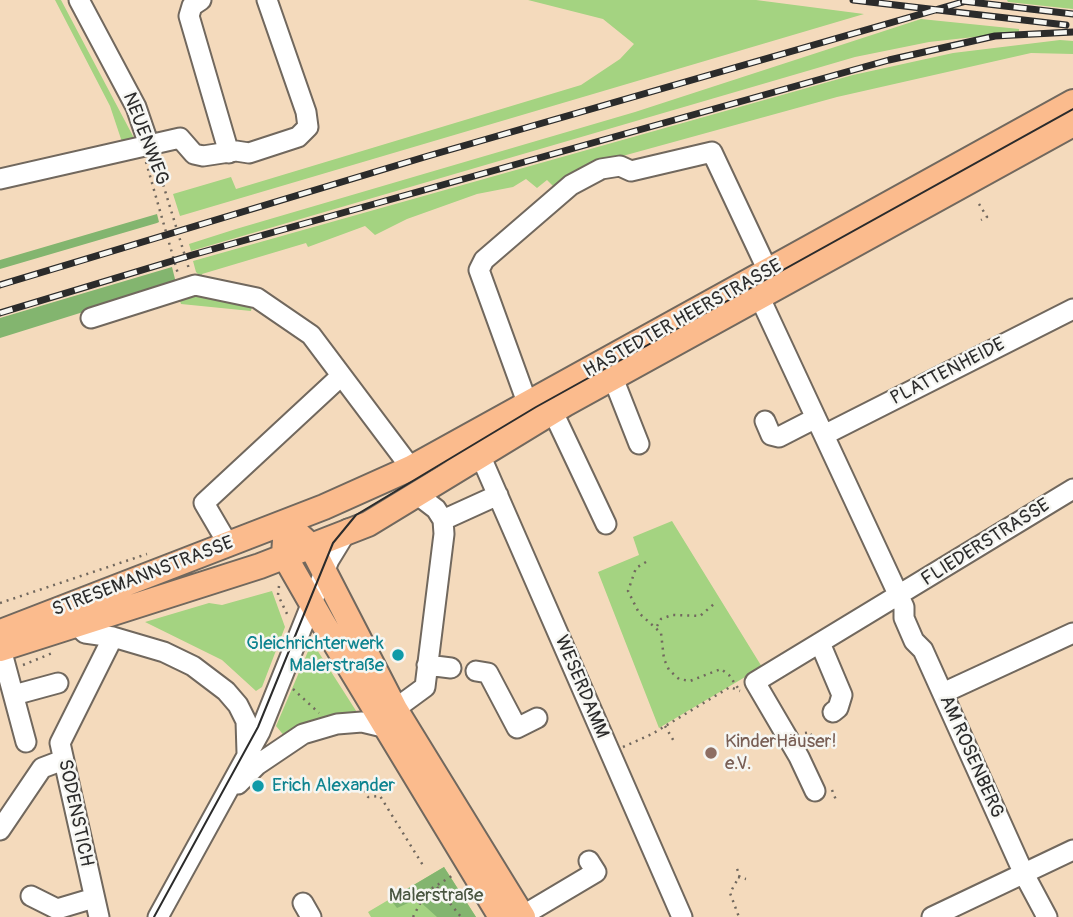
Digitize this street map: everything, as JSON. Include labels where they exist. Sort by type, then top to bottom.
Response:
[{"type":"main road","name":"HASTEDTER HEERSTRASSE","points":[[286,522],[411,468],[1073,102]]},
{"type":"main road","name":"HASTEDTER HEERSTRASSE","points":[[284,555],[368,524],[419,496],[553,412],[1073,124]]},
{"type":"main road","name":"STRESEMANNSTRASSE","points":[[0,643],[228,544],[286,522]]},
{"type":"main road","points":[[286,522],[311,546],[391,719],[470,866],[515,917]]},
{"type":"main road","points":[[286,522],[284,555],[312,603],[391,719],[515,917]]},
{"type":"main road","name":"STRESEMANNSTRASSE","points":[[0,643],[76,624],[248,570],[284,555]]},
{"type":"street","name":"NEUENWEG","points":[[79,0],[136,107],[145,145]]},
{"type":"street","points":[[201,0],[192,6],[189,16],[229,153]]},
{"type":"street","points":[[0,179],[180,138],[194,154],[203,156],[249,153],[298,137],[307,127],[306,112],[267,0]]},
{"type":"street","points":[[158,917],[247,755],[273,701],[324,573],[345,532],[368,510],[538,410],[1073,114]]},
{"type":"street","points":[[528,405],[479,270],[485,260],[571,185],[601,169],[620,166],[631,171],[712,152],[768,271]]},
{"type":"street","points":[[91,318],[188,286],[257,298],[311,335],[411,468]]},
{"type":"street","name":"AM ROSENBERG","points":[[760,299],[899,596],[909,629],[923,650],[1024,874],[1047,917]]},
{"type":"street","name":"PLATTENHEIDE","points":[[765,421],[771,435],[779,437],[820,426],[1073,309]]},
{"type":"street","points":[[228,544],[204,503],[341,376]]},
{"type":"street","points":[[613,378],[639,444]]},
{"type":"street","points":[[553,412],[606,524]]},
{"type":"street","name":"WESERDAMM","points":[[481,457],[682,917]]},
{"type":"street","name":"FLIEDERSTRASSE","points":[[899,596],[1073,489]]},
{"type":"street","points":[[443,520],[498,495]]},
{"type":"street","points":[[216,813],[257,765],[303,734],[327,727],[391,719],[425,687],[444,534],[443,520],[436,509],[419,496]]},
{"type":"street","points":[[815,791],[799,757],[755,682],[899,596]]},
{"type":"street","points":[[76,624],[85,633],[113,637],[164,652],[193,666],[226,691],[238,705],[246,721],[247,755]]},
{"type":"street","points":[[943,693],[1073,633]]},
{"type":"street","name":"SODENSTICH","points":[[97,908],[60,743],[113,637]]},
{"type":"street","points":[[0,643],[26,743]]},
{"type":"street","points":[[820,643],[842,695],[838,708],[832,712]]},
{"type":"street","points":[[428,665],[451,668]]},
{"type":"street","points":[[476,671],[488,673],[517,728],[537,718]]},
{"type":"street","points":[[14,695],[58,683]]},
{"type":"street","points":[[0,830],[42,768],[63,760]]},
{"type":"street","points":[[932,917],[1073,850]]},
{"type":"street","points":[[515,917],[596,872],[589,861]]},
{"type":"street","points":[[32,896],[57,909],[97,908]]},
{"type":"path","name":"NEUENWEG","points":[[145,145],[188,286]]},
{"type":"path","name":"NEUENWEG","points":[[145,145],[188,286]]},
{"type":"path","points":[[979,204],[986,217],[981,220]]},
{"type":"path","points":[[0,603],[150,553]]},
{"type":"path","points":[[284,555],[278,595],[292,624]]},
{"type":"path","points":[[610,753],[665,726],[730,687],[740,691],[729,675],[720,669],[690,681],[679,679],[669,670],[657,626],[639,613],[628,591],[636,568],[646,562]]},
{"type":"path","points":[[657,626],[661,619],[672,615],[700,616],[714,604]]},
{"type":"path","points":[[287,686],[325,718],[327,727]]},
{"type":"path","points":[[665,726],[675,743]]},
{"type":"path","points":[[361,784],[368,797],[380,796],[424,867]]},
{"type":"path","points":[[413,917],[426,892],[470,866]]},
{"type":"path","points":[[737,869],[738,877],[730,893],[739,917]]},
{"type":"path","points":[[738,877],[747,880]]},
{"type":"path","points":[[436,886],[461,917]]},
{"type":"green space","points":[[55,0],[61,0],[134,138],[122,142],[110,106]]},
{"type":"green space","points":[[528,0],[756,0],[864,14],[180,216],[173,194],[231,177],[236,189],[581,85],[620,59],[634,44],[603,19]]},
{"type":"green space","points":[[1007,0],[1073,0],[1073,9],[1008,2]]},
{"type":"green space","points":[[921,19],[1019,29],[1019,32],[929,42],[855,57],[191,251],[189,244],[236,229],[635,112]]},
{"type":"green space","points":[[1060,40],[1073,41],[1073,54],[1031,53],[837,97],[579,168],[555,188],[547,180],[537,188],[526,179],[513,187],[477,194],[407,219],[375,235],[365,226],[308,247],[306,243],[202,274],[202,278],[196,272],[193,261],[853,75],[953,53]]},
{"type":"green space","points":[[157,214],[157,223],[0,269],[0,260]]},
{"type":"green space","points":[[172,267],[176,283],[0,338],[0,318]]},
{"type":"green space","points":[[177,292],[253,300],[251,311],[181,304]]},
{"type":"green space","points":[[672,521],[762,667],[659,728],[598,572],[639,555],[633,537]]},
{"type":"green space","points":[[272,591],[285,627],[262,687],[256,691],[222,660],[145,622],[209,603],[222,605]]},
{"type":"green space","points":[[312,642],[360,717],[286,738],[276,726]]},
{"type":"green space","name":"Malerstraße","points":[[444,867],[476,917],[371,917],[368,912]]},
{"type":"green space","name":"Malerstraße","points":[[444,867],[476,917],[437,917],[417,899],[397,908],[390,899]]},
{"type":"tram line","points":[[154,917],[258,727],[333,543],[356,515],[536,407],[1073,109]]},
{"type":"railway","points":[[853,0],[1066,25]]},
{"type":"railway","points":[[0,285],[428,156],[970,0]]},
{"type":"railway","points":[[962,1],[1073,14]]},
{"type":"railway","points":[[0,313],[192,255],[889,60],[995,36],[1073,32]]},
{"type":"place","name":"Gleichrichterwerk Malerstraße","points":[[398,655]]},
{"type":"place","name":"KinderHäuser! e.V.","points":[[711,753]]},
{"type":"place","name":"Erich Alexander","points":[[258,786]]}]
